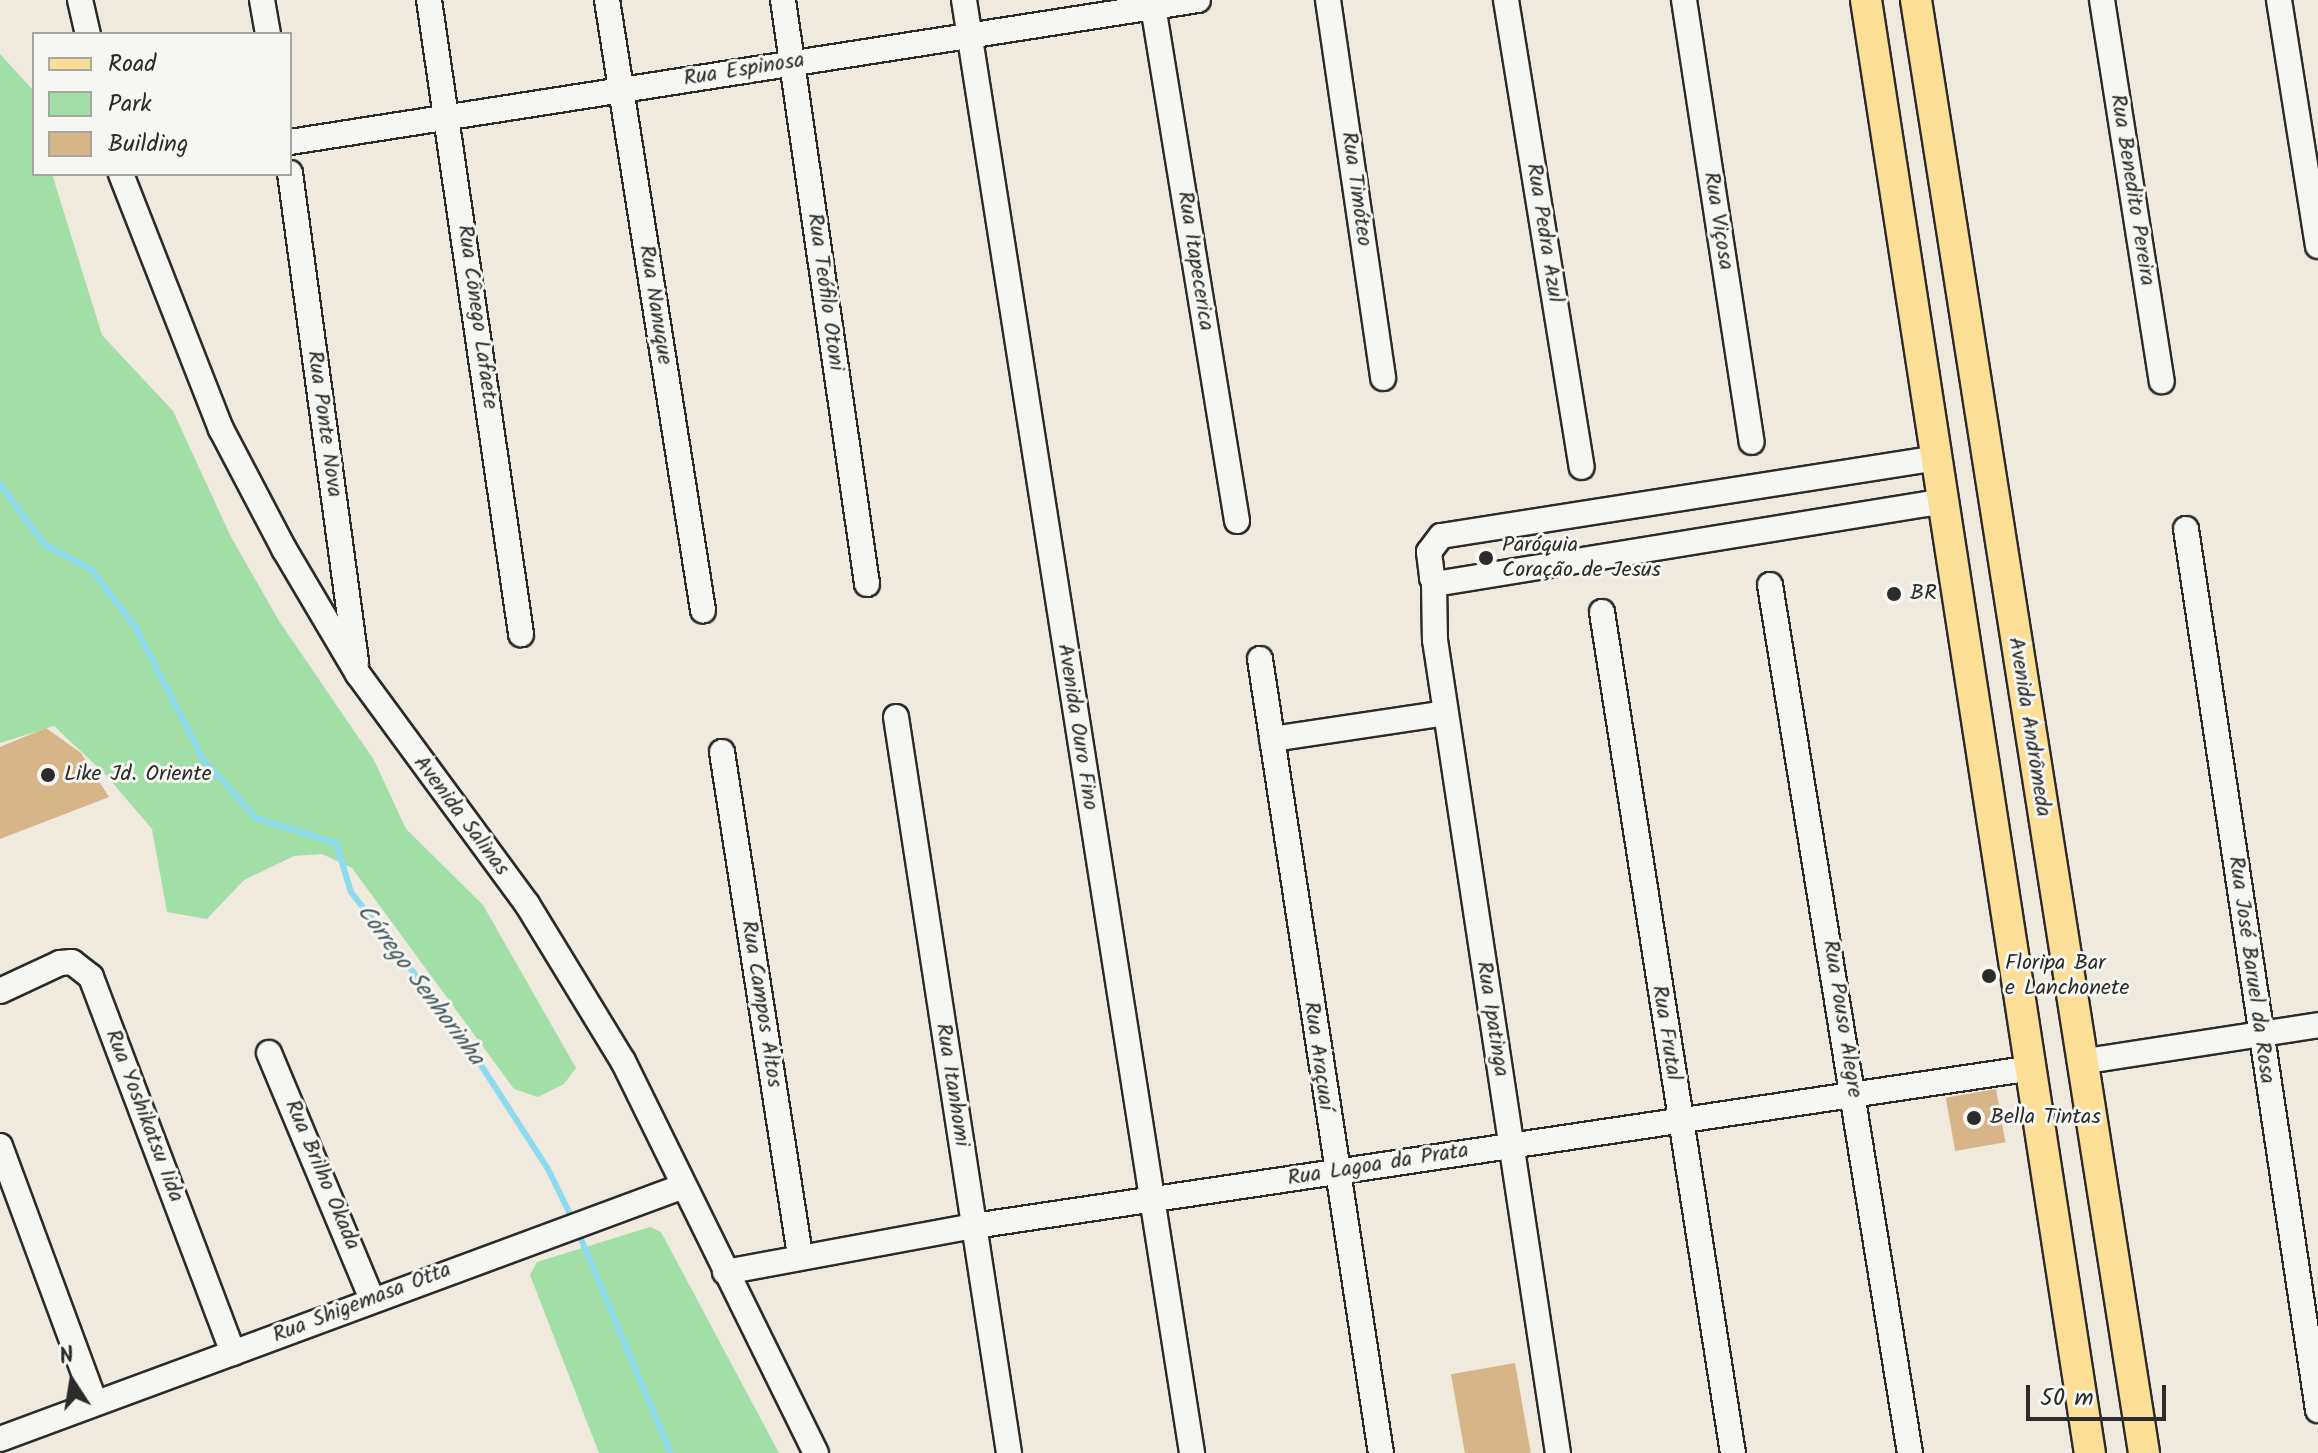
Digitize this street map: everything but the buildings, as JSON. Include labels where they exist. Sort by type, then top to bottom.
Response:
[{"type":"main road","name":"Avenida Andrômeda","points":[[1866,0],[1937,458],[1973,667],[2090,1453]]},
{"type":"main road","name":"Avenida Andrômeda","points":[[1916,0],[2104,1225],[2144,1453]]},
{"type":"main road","points":[[1911,291],[1934,280],[1957,281]]},
{"type":"main road","points":[[1973,667],[2019,661]]},
{"type":"main road","points":[[2057,1231],[2104,1225]]},
{"type":"main road","points":[[2064,1282],[2113,1271]]},
{"type":"street","points":[[80,0],[88,32]]},
{"type":"street","points":[[262,0],[268,32]]},
{"type":"street","name":"Rua Cônego Lafaete","points":[[429,0],[449,116],[521,634]]},
{"type":"street","name":"Rua Nanuque","points":[[607,0],[703,610]]},
{"type":"street","name":"Rua Teófilo Otoni","points":[[783,0],[867,584]]},
{"type":"street","name":"Avenida Ouro Fino","points":[[964,0],[1192,1453]]},
{"type":"street","name":"Rua Espinosa","points":[[292,142],[969,37],[1152,4],[1198,0]]},
{"type":"street","name":"Rua Timóteo","points":[[1328,0],[1383,378]]},
{"type":"street","name":"Rua Pedra Azul","points":[[1506,0],[1582,467]]},
{"type":"street","name":"Rua Viçosa","points":[[1684,0],[1752,442]]},
{"type":"street","name":"Rua Benedito Pereira","points":[[2102,0],[2162,381]]},
{"type":"street","points":[[2279,0],[2318,246]]},
{"type":"street","name":"Rua Itapecerica","points":[[1152,4],[1237,521]]},
{"type":"street","name":"Avenida Salinas","points":[[122,176],[221,429],[358,674],[527,904],[623,1061],[816,1453]]},
{"type":"street","name":"Rua Ponte Nova","points":[[290,176],[358,674]]},
{"type":"street","name":"Rua Ipatinga","points":[[1558,1453],[1445,713],[1429,552],[1441,536],[1937,458]]},
{"type":"street","points":[[1434,584],[1945,501]]},
{"type":"street","name":"Rua José Baruel da Rosa","points":[[2186,529],[2318,1410]]},
{"type":"street","name":"Rua Pouso Alegre","points":[[1770,585],[1910,1453]]},
{"type":"street","name":"Rua Frutal","points":[[1602,612],[1733,1453]]},
{"type":"street","name":"Rua Araçuaí","points":[[1260,659],[1335,1171],[1381,1453]]},
{"type":"street","points":[[1272,739],[1445,713]]},
{"type":"street","name":"Rua Itanhomi","points":[[896,717],[1009,1453]]},
{"type":"street","name":"Rua Campos Altos","points":[[722,752],[800,1255]]},
{"type":"street","name":"Rua Yoshikatsu Iida","points":[[0,991],[60,963],[72,962],[91,977],[233,1353]]},
{"type":"street","points":[[2080,1062],[2318,1025]]},
{"type":"street","name":"Rua Brilho Okada","points":[[269,1053],[319,1160],[372,1299]]},
{"type":"street","name":"Rua Lagoa da Prata","points":[[725,1272],[800,1255],[974,1226],[1854,1091],[2033,1068]]},
{"type":"street","points":[[0,1146],[95,1403]]},
{"type":"street","name":"Rua Shigemasa Otta","points":[[0,1439],[521,1242],[684,1186]]},
{"type":"street","name":"Rua Shigemasa Otta","points":[[3,1453],[41,1425]]},
{"type":"green space","points":[[0,54],[32,89],[32,176],[53,176],[102,335],[173,411],[230,535],[279,621],[374,760],[406,829],[483,905],[576,1068],[564,1084],[538,1097],[514,1089],[352,868],[322,854],[294,856],[244,880],[207,919],[167,912],[152,829],[105,774],[54,726],[0,743]]},
{"type":"green space","points":[[650,1227],[661,1232],[779,1453],[599,1453],[530,1275],[537,1262]]},
{"type":"waterway","name":"Córrego Senhorinha","points":[[0,484],[44,544],[92,570],[136,628],[203,759],[256,818],[336,843],[351,892],[459,1031],[548,1169],[574,1222]]},
{"type":"waterway","name":"Córrego Senhorinha","points":[[578,1232],[671,1453]]},
{"type":"place","name":"Paróquia Coração de Jesus","points":[[1486,558]]},
{"type":"place","name":"BR","points":[[1894,594]]},
{"type":"place","name":"Like Jd. Oriente","points":[[48,775]]},
{"type":"place","name":"Floripa Bar e Lanchonete","points":[[1989,976]]},
{"type":"place","name":"Bella Tintas","points":[[1974,1118]]}]
